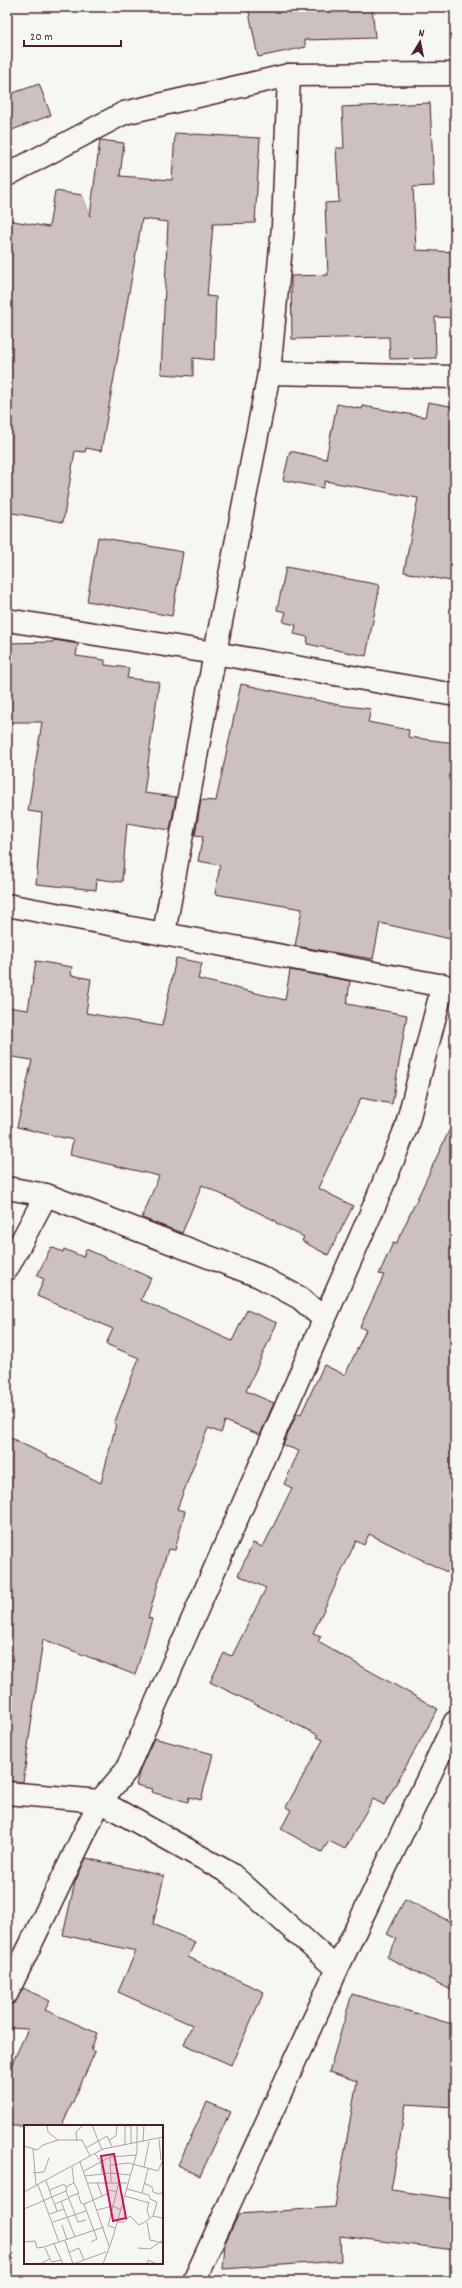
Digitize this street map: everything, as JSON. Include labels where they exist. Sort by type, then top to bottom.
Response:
[{"type":"street","points":[[7,175],[124,113],[289,75],[455,74]]},
{"type":"street","points":[[164,933],[215,653],[269,373],[283,226],[289,75]]},
{"type":"street","points":[[269,373],[455,377]]},
{"type":"street","points":[[7,620],[215,653],[455,695]]},
{"type":"street","points":[[7,905],[449,987],[406,1128],[126,1771],[100,1801],[7,1993]]},
{"type":"street","points":[[7,1188],[46,1195],[259,1276],[300,1298],[324,1319]]},
{"type":"street","points":[[7,1269],[46,1195]]},
{"type":"street","points":[[194,2281],[337,1969],[455,1722]]},
{"type":"street","points":[[7,1793],[100,1801],[231,1874],[337,1969]]},
{"type":"building","points":[[248,7],[372,7],[375,38],[304,40],[306,47],[258,57]]},
{"type":"building","points":[[39,84],[51,115],[7,132],[7,95]]},
{"type":"building","points":[[430,103],[434,186],[413,187],[416,250],[455,252],[455,318],[435,317],[436,358],[390,359],[389,337],[292,339],[291,276],[328,275],[325,203],[339,202],[336,148],[344,148],[342,107]]},
{"type":"building","points":[[175,133],[260,138],[255,223],[213,224],[207,296],[216,297],[214,360],[193,358],[193,376],[161,374],[168,222],[142,219],[101,451],[86,448],[85,452],[75,451],[63,522],[7,512],[7,220],[49,227],[55,191],[82,195],[90,216],[100,140],[124,143],[120,176],[172,180]]},
{"type":"building","points":[[428,402],[455,407],[455,582],[404,572],[418,498],[325,481],[323,488],[283,480],[290,451],[326,459],[337,404],[362,409],[363,406],[425,417]]},
{"type":"building","points":[[98,537],[183,552],[172,616],[87,601]]},
{"type":"building","points":[[286,567],[380,585],[366,656],[307,644],[308,637],[294,634],[296,625],[283,622],[286,612],[277,610]]},
{"type":"building","points":[[54,640],[78,644],[76,656],[105,660],[105,665],[129,668],[127,678],[159,682],[144,793],[176,797],[170,830],[127,823],[122,882],[97,879],[96,890],[36,884],[42,813],[28,811],[42,722],[7,722],[7,643],[53,642]]},
{"type":"building","points":[[241,684],[339,705],[371,709],[368,722],[409,730],[408,737],[455,743],[455,940],[380,923],[373,959],[295,946],[302,909],[215,894],[220,865],[198,861],[203,836],[195,835],[201,800],[216,801]]},
{"type":"building","points":[[176,958],[202,963],[198,979],[285,1000],[290,970],[350,981],[347,1004],[407,1015],[392,1104],[361,1098],[318,1188],[353,1206],[328,1255],[302,1241],[304,1237],[276,1223],[276,1221],[202,1185],[182,1233],[142,1218],[159,1176],[70,1155],[73,1140],[17,1127],[32,1060],[7,1056],[7,1007],[28,1010],[36,961],[72,967],[71,975],[91,979],[86,1013],[162,1026]]},
{"type":"building","points":[[455,1118],[455,1576],[369,1534],[364,1545],[356,1541],[313,1633],[321,1636],[318,1642],[438,1709],[384,1805],[373,1799],[345,1849],[329,1841],[322,1852],[281,1829],[291,1810],[286,1807],[323,1740],[317,1737],[318,1735],[210,1682],[224,1653],[232,1656],[266,1588],[238,1575],[253,1543],[263,1547],[292,1488],[284,1484],[299,1451],[283,1445],[297,1413],[301,1414],[324,1365],[345,1375],[366,1330],[360,1327],[384,1275],[379,1274],[393,1243],[396,1244]]},
{"type":"building","points":[[51,1247],[63,1252],[64,1249],[83,1257],[86,1249],[151,1278],[141,1300],[232,1341],[247,1310],[277,1323],[246,1391],[274,1403],[260,1435],[225,1421],[221,1433],[208,1428],[177,1509],[185,1511],[175,1550],[168,1549],[148,1618],[152,1619],[135,1675],[43,1639],[23,1782],[7,1781],[7,1436],[101,1483],[116,1424],[114,1424],[139,1358],[106,1344],[113,1329],[37,1296],[44,1279],[37,1276]]},
{"type":"building","points":[[154,1738],[213,1754],[201,1800],[189,1797],[188,1802],[151,1792],[152,1789],[136,1785],[140,1769]]},
{"type":"building","points":[[86,1858],[164,1876],[153,1924],[195,1942],[188,1957],[264,1992],[231,2065],[184,2044],[192,2025],[118,1992],[136,1951],[63,1935],[75,1882]]},
{"type":"building","points":[[405,1899],[455,1924],[455,1992],[387,1957],[397,1939],[387,1934]]},
{"type":"building","points":[[23,1988],[50,2001],[45,2010],[97,2033],[91,2050],[95,2052],[62,2125],[7,2126],[7,2074],[28,2029],[7,2028],[7,2005],[14,2003]]},
{"type":"building","points":[[352,1994],[455,2025],[455,2107],[406,2104],[391,2190],[455,2199],[455,2250],[340,2236],[341,2261],[223,2269],[225,2243],[239,2214],[335,2207],[357,2081],[329,2072]]},
{"type":"building","points":[[207,2102],[230,2112],[200,2176],[178,2165]]}]
